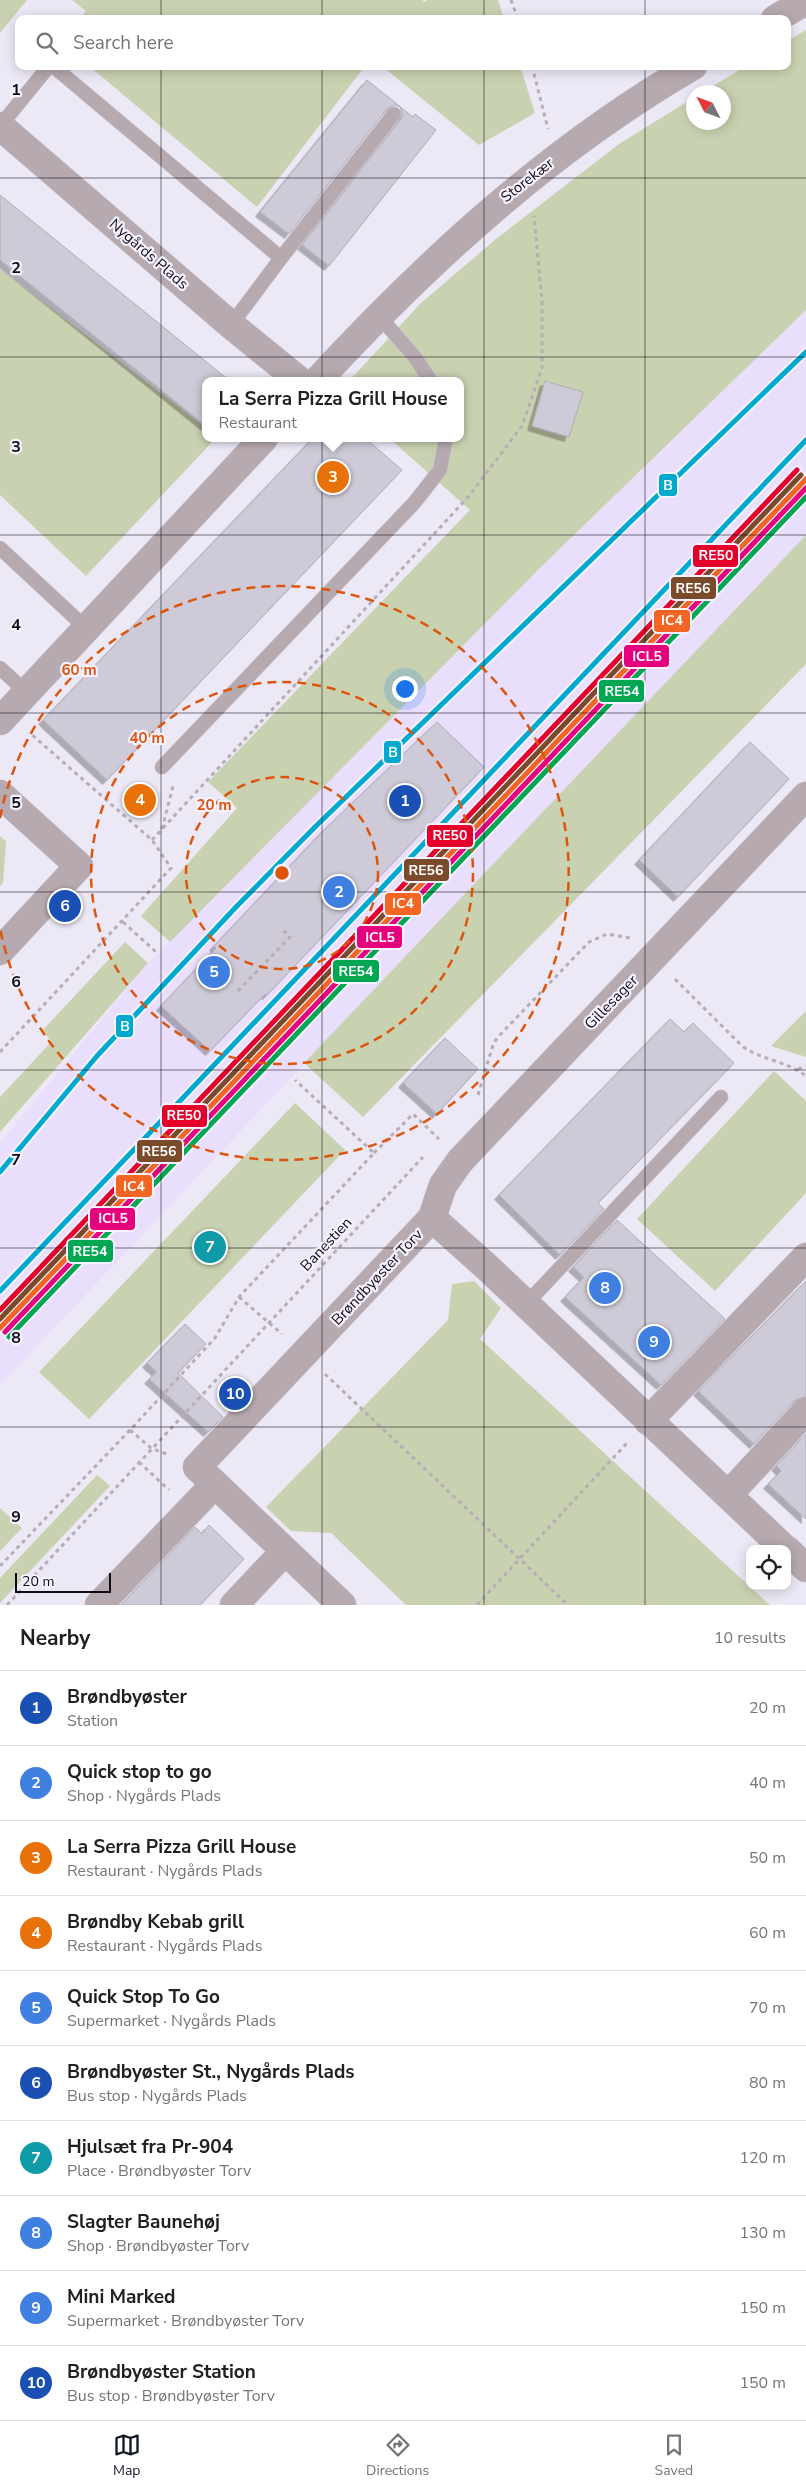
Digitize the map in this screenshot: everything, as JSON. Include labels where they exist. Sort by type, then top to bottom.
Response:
[{"type":"street","points":[[782,15],[806,1]]},
{"type":"street","name":"Storekær","points":[[378,315],[496,205],[537,172],[686,70]]},
{"type":"street","name":"Nygårds Plads","points":[[0,126],[231,325],[295,377]]},
{"type":"street","points":[[321,377],[378,315]]},
{"type":"street","points":[[0,720],[260,442]]},
{"type":"street","points":[[0,794],[79,866],[0,951]]},
{"type":"street","name":"Gillesager","points":[[432,1218],[444,1185],[460,1161],[806,796]]},
{"type":"street","name":"Brøndbyøster Torv","points":[[342,1605],[197,1467],[432,1218],[526,1304],[781,1545]]},
{"type":"street","points":[[648,1421],[806,1257]]},
{"type":"street","points":[[728,1495],[806,1412]]},
{"type":"street","points":[[99,1605],[215,1484]]},
{"type":"street","points":[[234,1605],[285,1551]]},
{"type":"street","name":"Brøndbyøster Torv","points":[[791,1554],[806,1568]]},
{"type":"lane","points":[[0,126],[48,70]]},
{"type":"lane","points":[[56,70],[281,258]]},
{"type":"lane","points":[[231,325],[394,114]]},
{"type":"lane","points":[[378,315],[414,356],[428,377]]},
{"type":"lane","points":[[162,767],[414,503],[440,470],[445,442]]},
{"type":"lane","points":[[0,548],[87,629]]},
{"type":"lane","points":[[0,668],[26,692]]},
{"type":"lane","points":[[526,1304],[721,1098]]},
{"type":"path","points":[[511,0],[517,15]]},
{"type":"path","points":[[0,1052],[123,922],[171,868],[152,840],[32,733],[23,737]]},
{"type":"path","points":[[162,767],[174,780],[162,829]]},
{"type":"path","points":[[123,922],[156,952]]},
{"type":"path","points":[[238,991],[290,937],[283,930]]},
{"type":"path","points":[[475,1102],[492,1045],[497,1038],[589,942],[607,934],[632,938],[742,1046],[753,1054],[797,1069],[806,1076]]},
{"type":"path","points":[[797,1069],[806,1066]]},
{"type":"path","points":[[295,1080],[374,1153]]},
{"type":"path","points":[[0,1566],[215,1338],[239,1297],[413,1114],[440,1140]]},
{"type":"path","points":[[436,1144],[446,1134]]},
{"type":"path","name":"Banestien","points":[[7,1605],[425,1155]]},
{"type":"path","points":[[239,1297],[304,1354],[568,1605]]},
{"type":"path","points":[[477,1605],[648,1421]]},
{"type":"path","points":[[130,1430],[151,1448]]},
{"type":"shaded area","points":[[806,310],[806,535],[0,1385],[0,1143],[148,963],[541,567]]},
{"type":"green space","points":[[0,0],[27,0],[0,33]]},
{"type":"green space","points":[[72,0],[422,0],[425,2],[427,0],[498,0],[503,15],[83,15],[86,11]]},
{"type":"green space","points":[[806,30],[806,310],[541,567],[170,942],[141,916],[237,808],[208,782],[470,510],[394,442],[464,442],[464,377],[353,377],[421,303],[496,239],[619,144],[686,102],[686,130],[731,130],[731,85],[715,85],[739,70],[791,70],[791,39]]},
{"type":"green space","points":[[94,70],[362,70],[257,207]]},
{"type":"green space","points":[[387,70],[521,70],[535,113],[479,145]]},
{"type":"green space","points":[[0,269],[202,425],[202,442],[212,442],[86,576],[0,495]]},
{"type":"green space","points":[[806,535],[806,664],[363,1117],[304,1063]]},
{"type":"green space","points":[[0,836],[6,841],[3,883],[0,886]]},
{"type":"green space","points":[[125,942],[148,963],[0,1132],[0,1097],[52,1041],[42,1031]]},
{"type":"green space","points":[[806,1011],[806,1057],[771,1046]]},
{"type":"green space","points":[[774,1071],[806,1101],[806,1193],[715,1291],[637,1219]]},
{"type":"green space","points":[[295,1103],[345,1150],[89,1419],[39,1372]]},
{"type":"green space","points":[[474,1281],[501,1308],[480,1339],[746,1583],[746,1590],[754,1590],[770,1605],[406,1605],[331,1533],[291,1531],[266,1507],[448,1320],[452,1284]]},
{"type":"green space","points":[[97,1475],[110,1486],[0,1603],[0,1578]]},
{"type":"green space","points":[[0,1508],[22,1528],[0,1551]]},
{"type":"building","points":[[367,80],[413,117],[415,114],[436,130],[329,266],[302,245],[401,119],[403,115],[400,107],[395,105],[387,109],[289,234],[260,212]]},
{"type":"building","points":[[0,195],[225,377],[202,377],[202,423],[0,260]]},
{"type":"building","points":[[545,381],[583,392],[569,437],[532,426]]},
{"type":"building","points":[[309,442],[370,442],[402,470],[107,780],[43,720]]},
{"type":"building","points":[[437,722],[484,767],[267,995],[265,994],[210,1051],[161,1006],[216,948],[214,946],[323,831]]},
{"type":"building","points":[[750,742],[789,779],[678,897],[639,860]]},
{"type":"building","points":[[670,1019],[684,1032],[693,1023],[734,1063],[598,1203],[604,1209],[560,1255],[499,1195]]},
{"type":"building","points":[[445,1038],[478,1069],[437,1114],[403,1083]]},
{"type":"building","points":[[617,1220],[725,1319],[661,1385],[565,1297],[584,1277],[573,1267]]},
{"type":"building","points":[[806,1281],[806,1396],[795,1400],[754,1444],[698,1391]]},
{"type":"building","points":[[185,1324],[206,1344],[178,1373],[223,1417],[208,1432],[149,1379],[157,1372],[147,1363]]},
{"type":"building","points":[[806,1434],[806,1519],[768,1484],[781,1471],[776,1466]]},
{"type":"building","points":[[209,1525],[244,1559],[200,1605],[121,1605],[195,1527],[202,1534]]},
{"type":"transit line","name":"B","points":[[0,1172],[97,1056],[236,907],[316,826],[806,352]]},
{"type":"transit line","name":"B","points":[[0,1291],[806,440]]},
{"type":"transit line","name":"RE50","points":[[0,1310],[797,470]]},
{"type":"transit line","name":"RE56","points":[[0,1319],[801,475]]},
{"type":"transit line","name":"IC4","points":[[0,1328],[806,479]]},
{"type":"transit line","name":"ICL5","points":[[5,1332],[806,488]]},
{"type":"transit line","name":"RE54","points":[[9,1337],[806,497]]},
{"type":"place","name":"La Serra Pizza Grill House","points":[[333,477]]},
{"type":"place","name":"Brøndby Kebab grill","points":[[140,800]]},
{"type":"place","name":"Brøndbyøster","points":[[405,801]]},
{"type":"place","name":"Quick stop to go","points":[[339,892]]},
{"type":"place","name":"Brøndbyøster St., Nygårds Plads","points":[[65,906]]},
{"type":"place","name":"Quick Stop To Go","points":[[214,972]]},
{"type":"place","name":"Hjulsæt fra Pr-904","points":[[210,1247]]},
{"type":"place","name":"Slagter Baunehøj","points":[[605,1288]]},
{"type":"place","name":"Mini Marked","points":[[654,1342]]},
{"type":"place","name":"Brøndbyøster Station","points":[[235,1394]]}]
